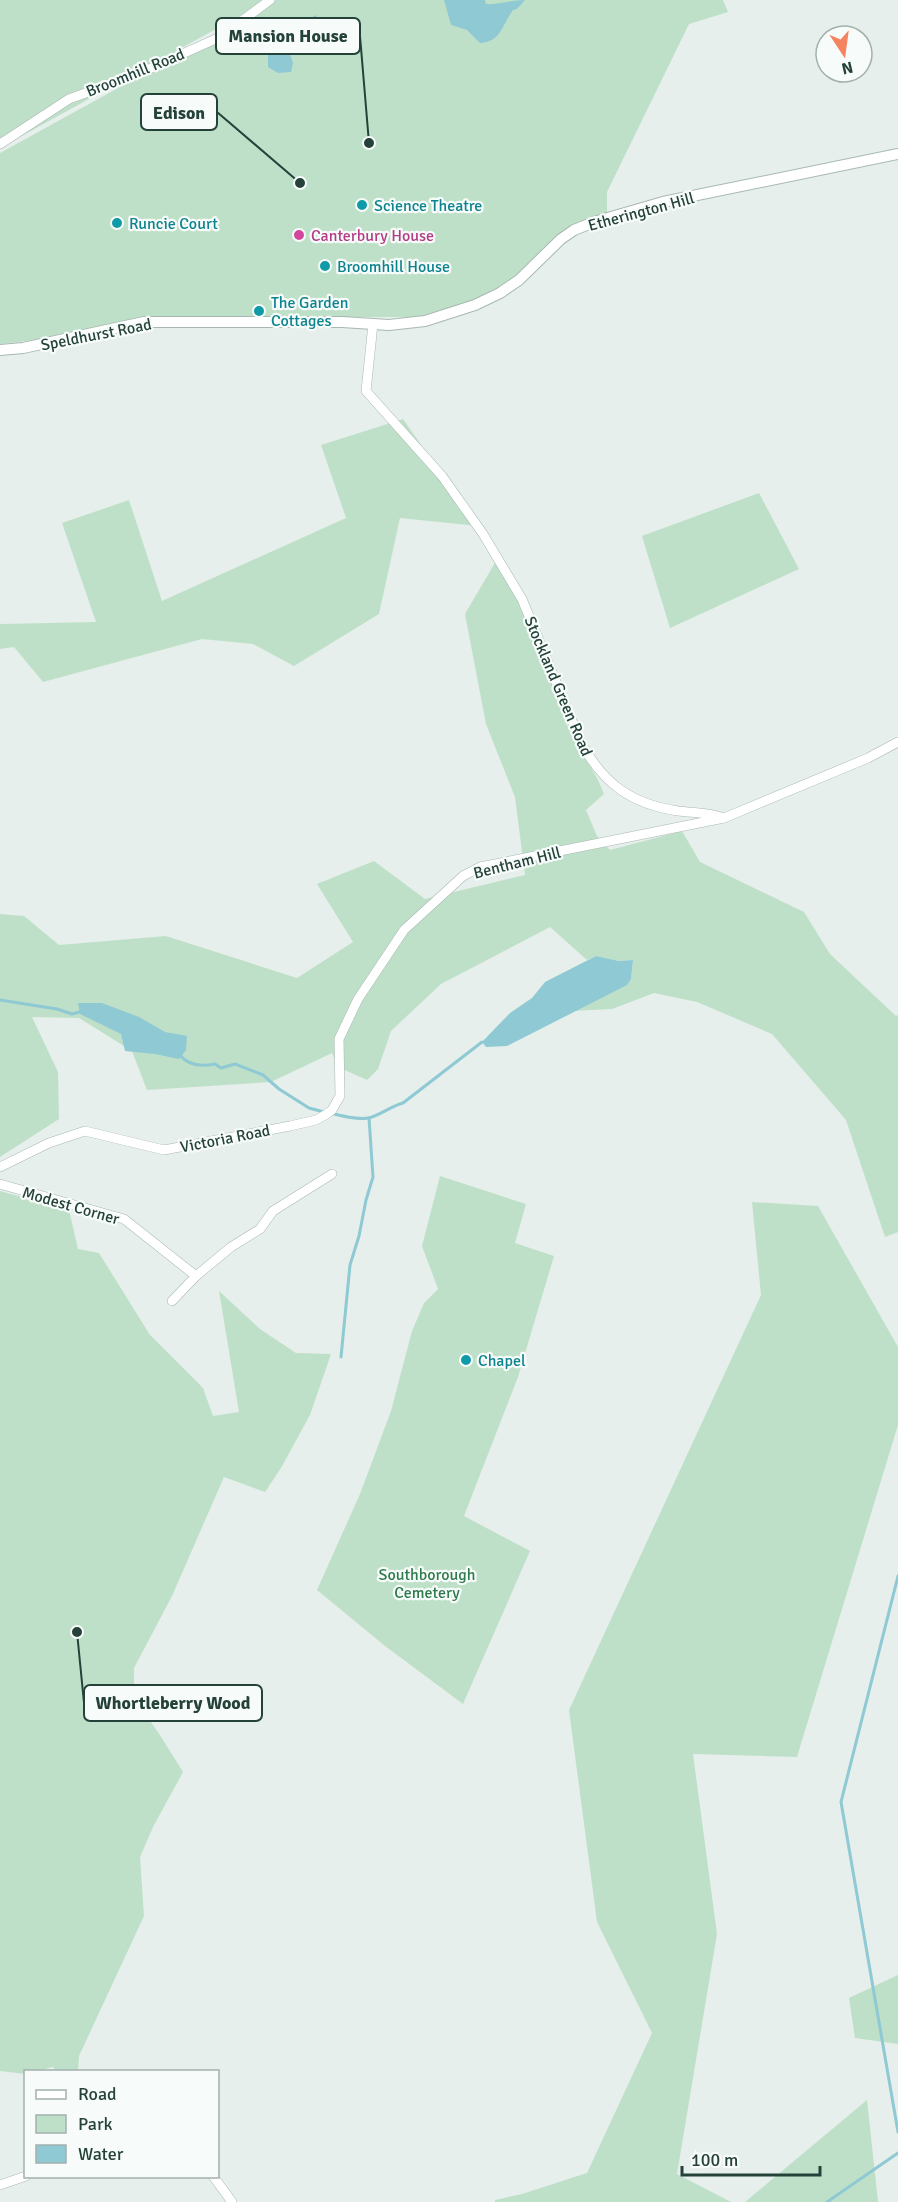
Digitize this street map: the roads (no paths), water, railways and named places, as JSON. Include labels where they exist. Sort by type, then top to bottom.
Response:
[{"type":"street","name":"Broomhill Road","points":[[0,144],[69,99],[140,73],[220,37],[270,0]]},
{"type":"street","name":"Etherington Hill","points":[[373,324],[389,325],[425,321],[475,305],[519,280],[561,239],[574,230],[594,222],[663,202],[898,154]]},
{"type":"street","name":"Speldhurst Road","points":[[0,350],[23,348],[144,322],[373,324]]},
{"type":"street","name":"Stockland Green Road","points":[[373,324],[366,391],[442,476],[506,571],[522,599],[592,763],[613,784],[656,807],[711,813],[724,818]]},
{"type":"street","points":[[724,818],[868,758],[898,742]]},
{"type":"street","name":"Bentham Hill","points":[[316,1120],[332,1110],[340,1096],[339,1039],[358,999],[404,930],[463,876],[480,867],[724,818]]},
{"type":"street","name":"Victoria Road","points":[[0,1167],[49,1143],[85,1131],[164,1150],[316,1120]]},
{"type":"street","points":[[172,1301],[196,1276],[231,1247],[260,1229],[273,1211],[332,1174]]},
{"type":"street","name":"Modest Corner","points":[[0,1184],[124,1219],[196,1276]]},
{"type":"street","points":[[0,2185],[24,2176]]},
{"type":"street","points":[[214,2178],[232,2202]]},
{"type":"water","points":[[444,0],[485,0],[486,4],[490,4],[525,0],[513,10],[497,36],[480,43],[467,30],[451,25]]},
{"type":"water","points":[[316,15],[319,23],[313,39],[295,39],[286,43],[293,63],[291,72],[278,73],[268,67],[264,41],[273,29],[290,29]]},
{"type":"water","points":[[596,956],[619,961],[633,960],[631,979],[627,985],[507,1046],[486,1047],[482,1042],[510,1013],[532,998],[545,982]]},
{"type":"water","points":[[78,1003],[102,1003],[139,1017],[165,1032],[187,1036],[186,1050],[179,1059],[125,1051],[121,1034],[80,1014]]},
{"type":"waterway","points":[[0,1000],[57,1009],[72,1014],[83,1011]]},
{"type":"waterway","points":[[330,1113],[354,1118],[368,1118],[403,1103],[482,1042]]},
{"type":"waterway","points":[[179,1054],[186,1061],[195,1065],[215,1064],[221,1068],[235,1064],[263,1075],[279,1089],[309,1108],[324,1112]]},
{"type":"waterway","points":[[341,1357],[350,1265],[373,1177],[369,1118]]},
{"type":"waterway","points":[[898,1576],[841,1802],[898,2132]]},
{"type":"waterway","points":[[827,2202],[898,2153]]},
{"type":"place","name":"Mansion House","points":[[369,143]]},
{"type":"place","name":"Edison","points":[[300,183]]},
{"type":"place","name":"Science Theatre","points":[[362,205]]},
{"type":"place","name":"Runcie Court","points":[[117,223]]},
{"type":"place","name":"Canterbury House","points":[[299,235]]},
{"type":"place","name":"Broomhill House","points":[[325,266]]},
{"type":"place","name":"The Garden Cottages","points":[[259,311]]},
{"type":"place","name":"Chapel","points":[[466,1360]]},
{"type":"place","name":"Whortleberry Wood","points":[[77,1632]]},
{"type":"park label","name":"Southborough Cemetery","points":[[427,1583]]}]
